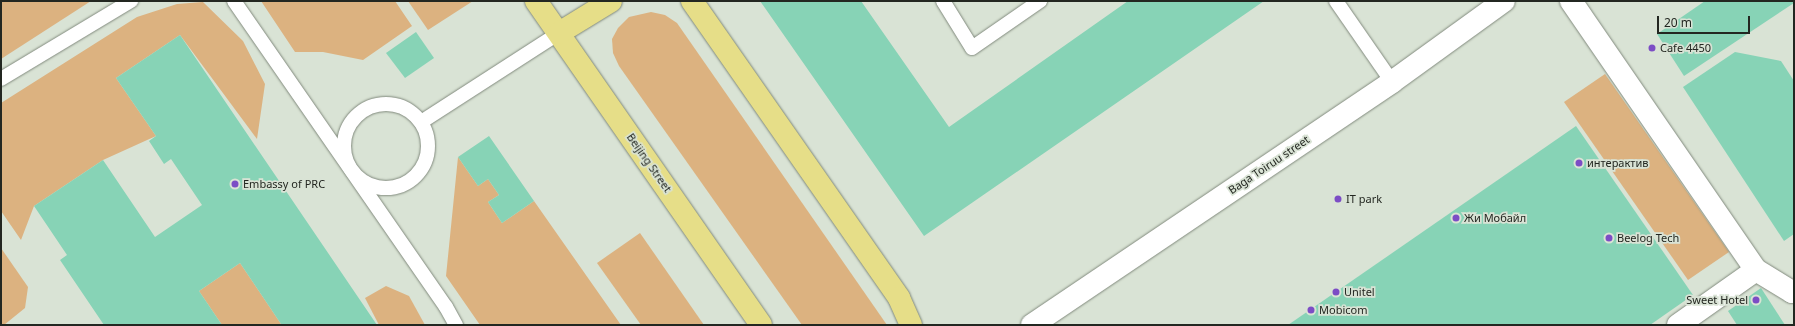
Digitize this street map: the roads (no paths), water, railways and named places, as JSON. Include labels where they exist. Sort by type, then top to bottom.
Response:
[{"type":"main road","name":"Beijing Street","points":[[536,1],[761,325]]},
{"type":"main road","points":[[559,33],[610,1]]},
{"type":"main road","points":[[692,1],[899,298],[911,325]]},
{"type":"main road","name":"Baga Toiruu street","points":[[1032,325],[1392,82],[1504,1]]},
{"type":"main road","points":[[1571,1],[1756,270],[1793,294]]},
{"type":"main road","points":[[1678,325],[1756,270]]},
{"type":"lane","points":[[1,79],[131,1]]},
{"type":"lane","points":[[234,1],[446,307],[456,325]]},
{"type":"lane","points":[[943,1],[972,48],[1040,1]]},
{"type":"lane","points":[[1336,1],[1392,82]]},
{"type":"lane","points":[[421,122],[559,33]]},
{"type":"lane","points":[[377,104],[394,104],[409,110],[421,122],[428,137],[429,154],[423,169],[411,181],[396,188],[379,188],[364,182],[351,171],[345,155],[344,139],[350,123],[362,111],[377,104]]},
{"type":"place","name":"Cafe 4450","points":[[1652,48]]},
{"type":"place","name":"интерактив","points":[[1579,163]]},
{"type":"place","name":"Embassy of PRC","points":[[235,184]]},
{"type":"place","name":"IT park","points":[[1338,199]]},
{"type":"place","name":"Жи Мобайл","points":[[1456,218]]},
{"type":"place","name":"Beelog Tech","points":[[1609,238]]},
{"type":"place","name":"Unitel","points":[[1336,292]]},
{"type":"place","name":"Sweet Hotel","points":[[1756,300]]},
{"type":"place","name":"Mobicom","points":[[1311,310]]}]
